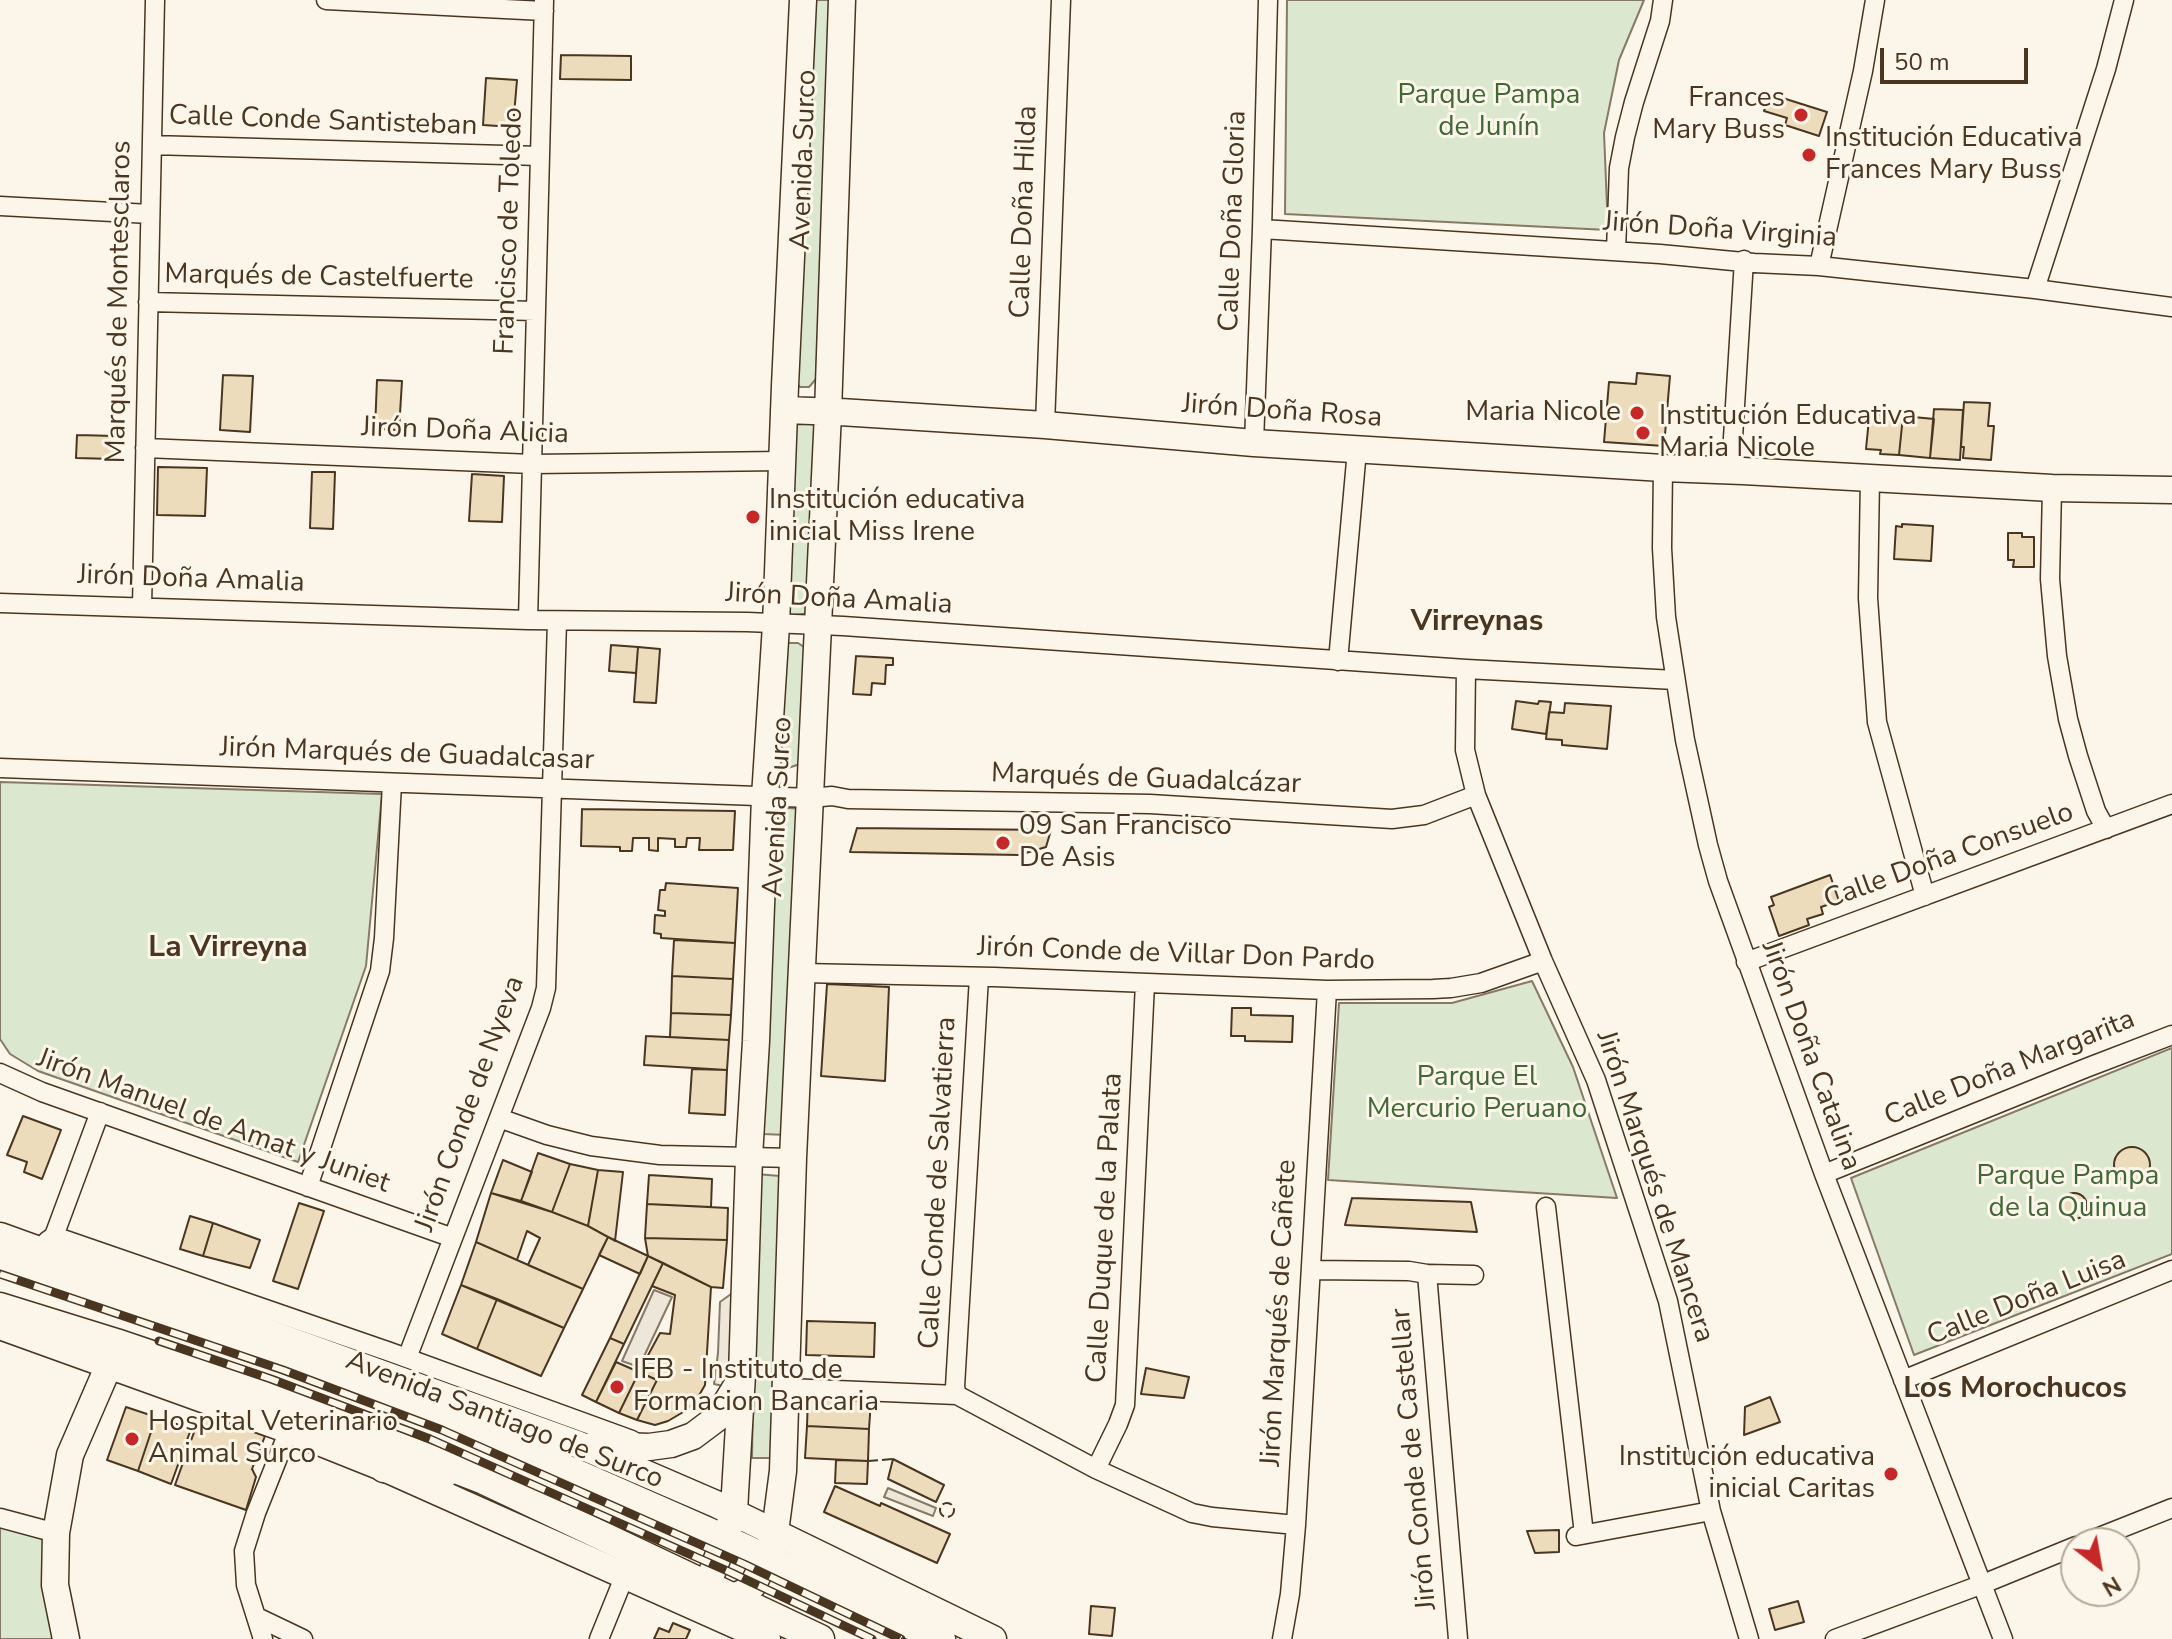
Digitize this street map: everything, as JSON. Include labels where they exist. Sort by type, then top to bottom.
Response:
[{"type":"main road","name":"Avenida Surco","points":[[803,0],[749,1157],[742,1375],[734,1513],[725,1540],[719,1592],[743,1593],[753,1585],[770,1545],[783,1471],[793,1158],[828,413],[842,0]]},
{"type":"main road","name":"Jirón Doña Rosa","points":[[784,410],[1663,468],[2052,488],[2172,490]]},
{"type":"main road","name":"Avenida Santiago de Surco","points":[[0,1236],[44,1242],[577,1444],[734,1513],[770,1545],[941,1639]]},
{"type":"main road","name":"Avenida Santiago de Surco","points":[[0,1259],[294,1359],[500,1440],[725,1540],[770,1545],[993,1639]]},
{"type":"main road","points":[[0,1307],[246,1387],[484,1480],[820,1639]]},
{"type":"main road","points":[[0,1326],[289,1430],[384,1468],[767,1639]]},
{"type":"main road","points":[[66,1639],[55,1585],[56,1533],[70,1455],[109,1365]]},
{"type":"main road","points":[[577,1444],[649,1447],[671,1444],[693,1436],[717,1418],[742,1375]]},
{"type":"main road","points":[[384,1468],[484,1480]]},
{"type":"street","name":"Marqués de Montesclaros","points":[[142,606],[155,0]]},
{"type":"street","points":[[326,0],[544,5]]},
{"type":"street","name":"Calle Doña Hilda","points":[[1045,425],[1061,0]]},
{"type":"street","name":"Calle Doña Gloria","points":[[1254,443],[1268,0]]},
{"type":"street","points":[[1616,251],[1619,168],[1634,102],[1660,21],[1663,0]]},
{"type":"street","points":[[1819,266],[1863,71],[1875,0]]},
{"type":"street","points":[[2035,289],[2106,69],[2124,0]]},
{"type":"street","name":"Francisco de Toledo","points":[[528,620],[544,5]]},
{"type":"street","name":"Calle Conde Santisteban","points":[[152,145],[540,156]]},
{"type":"street","points":[[0,206],[150,214]]},
{"type":"street","name":"Jirón Doña Virginia","points":[[1262,229],[1819,266],[2172,307]]},
{"type":"street","points":[[1731,470],[1744,260]]},
{"type":"street","name":"Marqués de Castelfuerte","points":[[148,302],[536,311]]},
{"type":"street","name":"Jirón Doña Alicia","points":[[145,448],[532,464],[783,461]]},
{"type":"street","points":[[1338,661],[1357,450]]},
{"type":"street","name":"Jirón Doña Catalina","points":[[1663,468],[1665,606],[1685,740],[1708,845],[1729,917],[1824,1174],[2003,1639]]},
{"type":"street","points":[[1870,478],[1868,598],[1877,722],[1925,896]]},
{"type":"street","points":[[2052,488],[2050,579],[2057,656],[2078,756],[2096,811],[2106,829]]},
{"type":"street","name":"Jirón Doña Amalia","points":[[0,603],[557,621],[747,622],[1675,680]]},
{"type":"street","name":"Jirón Conde de Nyeva","points":[[407,1358],[546,988],[557,621]]},
{"type":"street","name":"Jirón Marqués de Mancera","points":[[1466,669],[1465,750],[1476,795],[1543,961],[1596,1080],[1668,1301],[1711,1511],[1749,1639]]},
{"type":"street","name":"Jirón Marqués de Guadalcasar","points":[[0,768],[811,798]]},
{"type":"street","points":[[308,1187],[380,971],[392,783]]},
{"type":"street","name":"Marqués de Guadalcázar","points":[[811,798],[1150,804],[1392,819],[1424,815],[1476,795]]},
{"type":"street","name":"Calle Doña Consuelo","points":[[1746,962],[2172,804]]},
{"type":"street","name":"Jirón Conde de Villar Don Pardo","points":[[802,973],[1327,990],[1442,989],[1495,979],[1543,961]]},
{"type":"street","name":"Calle Conde de Salvatierra","points":[[957,1394],[979,977]]},
{"type":"street","name":"Calle Duque de la Palata","points":[[1096,1469],[1125,1405],[1145,983]]},
{"type":"street","name":"Jirón Marqués de Cañete","points":[[1282,1639],[1290,1594],[1296,1525],[1327,990]]},
{"type":"street","name":"Calle Doña Margarita","points":[[1824,1174],[2172,1035]]},
{"type":"street","name":"Jirón Manuel de Amat y Juniet","points":[[0,1073],[42,1092],[453,1238]]},
{"type":"street","points":[[100,1112],[44,1242],[407,1358],[649,1447]]},
{"type":"street","points":[[499,1118],[591,1146],[660,1155],[793,1158]]},
{"type":"street","points":[[1546,1207],[1580,1535],[1711,1511]]},
{"type":"street","points":[[1311,1270],[1474,1275]]},
{"type":"street","name":"Calle Doña Luisa","points":[[1903,1380],[2172,1270]]},
{"type":"street","name":"Jirón Conde de Castellar","points":[[1427,1274],[1458,1639]]},
{"type":"street","points":[[787,1388],[957,1394],[1096,1469],[1192,1513],[1296,1525]]},
{"type":"street","points":[[263,1639],[245,1575],[245,1547],[289,1430]]},
{"type":"street","points":[[2133,1527],[2170,1515]]},
{"type":"street","points":[[0,1518],[56,1533]]},
{"type":"street","points":[[1835,1639],[2060,1553]]},
{"type":"street","points":[[599,1639],[625,1575]]},
{"type":"street","points":[[257,1617],[303,1639]]},
{"type":"green space","points":[[812,0],[833,0],[816,379],[809,387],[800,387],[793,379]]},
{"type":"green space","name":"Parque Pampa de Junín","points":[[1287,0],[1644,0],[1619,60],[1604,133],[1608,230],[1285,214]]},
{"type":"green space","points":[[799,421],[811,423],[818,429],[813,609],[792,615],[783,609],[790,430]]},
{"type":"green space","points":[[789,643],[798,643],[807,649],[803,763],[788,768],[778,758],[781,648]]},
{"type":"green space","points":[[0,782],[382,794],[366,966],[298,1162],[38,1071],[10,1054],[0,1039]]},
{"type":"green space","points":[[775,807],[802,809],[787,1135],[763,1134]]},
{"type":"green space","name":"Parque El Mercurio Peruano","points":[[1532,981],[1573,1067],[1617,1198],[1328,1180],[1339,1003],[1452,1003]]},
{"type":"green space","name":"Parque Pampa de la Quinua","points":[[2172,1048],[2172,1254],[1914,1355],[1851,1178]]},
{"type":"green space","points":[[756,1174],[780,1176],[772,1458],[752,1458]]},
{"type":"green space","points":[[0,1521],[52,1536],[60,1639],[0,1639]]},
{"type":"shaded area","points":[[654,1290],[672,1297],[639,1367],[622,1361]]},
{"type":"shaded area","points":[[731,1294],[732,1353],[723,1386],[714,1384],[720,1302]]},
{"type":"shaded area","points":[[888,1488],[936,1508],[933,1516],[884,1497]]},
{"type":"building","points":[[561,55],[631,56],[631,80],[560,79]]},
{"type":"building","points":[[486,78],[517,80],[513,127],[483,125]]},
{"type":"building","name":"Frances Mary Buss","points":[[1770,94],[1827,112],[1819,136],[1785,125],[1787,118],[1764,111]]},
{"type":"building","name":"Maria Nicole","points":[[1637,373],[1670,376],[1664,446],[1604,442],[1609,382],[1636,384]]},
{"type":"building","points":[[223,375],[253,376],[250,432],[220,430]]},
{"type":"building","points":[[377,380],[402,381],[399,430],[375,429]]},
{"type":"building","points":[[1964,402],[1990,403],[1988,426],[1994,426],[1991,460],[1963,458]]},
{"type":"building","points":[[1934,409],[1963,410],[1960,460],[1930,458]]},
{"type":"building","points":[[1875,414],[1903,416],[1899,455],[1880,454],[1881,450],[1866,449],[1869,419],[1875,420]]},
{"type":"building","points":[[1903,416],[1934,419],[1930,458],[1899,455]]},
{"type":"building","points":[[77,435],[115,436],[114,459],[76,458]]},
{"type":"building","points":[[158,467],[207,468],[205,516],[157,515]]},
{"type":"building","points":[[312,472],[335,472],[333,529],[310,528]]},
{"type":"building","points":[[472,474],[504,476],[502,522],[469,521]]},
{"type":"building","points":[[1902,524],[1933,526],[1931,561],[1894,559],[1896,526],[1902,527]]},
{"type":"building","points":[[2008,533],[2034,537],[2034,567],[2013,567],[2014,560],[2008,560]]},
{"type":"building","points":[[611,645],[638,647],[636,673],[609,671]]},
{"type":"building","points":[[638,647],[660,649],[656,703],[634,702]]},
{"type":"building","points":[[856,656],[893,658],[893,665],[886,665],[885,684],[872,683],[871,695],[853,694]]},
{"type":"building","points":[[1516,701],[1551,702],[1546,734],[1512,729]]},
{"type":"building","points":[[1565,703],[1611,706],[1607,749],[1562,745],[1562,740],[1546,739],[1549,712],[1564,713]]},
{"type":"building","points":[[582,809],[735,811],[733,850],[699,850],[700,838],[687,838],[686,847],[675,847],[675,839],[658,838],[658,851],[649,850],[649,838],[633,838],[632,851],[620,851],[620,847],[581,846]]},
{"type":"building","points":[[857,828],[1051,830],[1046,847],[1019,855],[850,852]]},
{"type":"building","points":[[1830,875],[1839,901],[1821,907],[1823,914],[1807,919],[1809,925],[1779,936],[1769,907],[1774,905],[1771,897]]},
{"type":"building","points":[[666,883],[738,888],[735,943],[661,938],[661,934],[654,933],[655,915],[665,916],[665,911],[658,910],[660,890],[665,890]]},
{"type":"building","points":[[674,940],[735,943],[733,979],[672,976]]},
{"type":"building","points":[[672,976],[733,979],[731,1015],[671,1013]]},
{"type":"building","points":[[827,984],[889,987],[885,1081],[821,1076]]},
{"type":"building","points":[[1232,1008],[1251,1008],[1251,1015],[1293,1016],[1292,1042],[1245,1041],[1245,1036],[1231,1036]]},
{"type":"building","points":[[671,1013],[731,1015],[729,1040],[670,1037]]},
{"type":"building","points":[[646,1036],[729,1040],[727,1070],[644,1065]]},
{"type":"building","points":[[692,1069],[727,1070],[725,1115],[689,1113]]},
{"type":"building","points":[[23,1116],[61,1130],[42,1179],[24,1172],[27,1162],[7,1155]]},
{"type":"building","points":[[2132,1147],[2145,1152],[2150,1165],[2145,1178],[2132,1183],[2119,1178],[2114,1165],[2119,1152]]},
{"type":"building","points":[[538,1153],[570,1164],[552,1212],[521,1201]]},
{"type":"building","points":[[503,1160],[532,1172],[521,1201],[491,1193]]},
{"type":"building","points":[[570,1164],[598,1170],[588,1226],[552,1212]]},
{"type":"building","points":[[598,1170],[623,1172],[615,1241],[588,1226]]},
{"type":"building","points":[[649,1175],[712,1179],[711,1207],[647,1204]]},
{"type":"building","points":[[491,1193],[552,1212],[608,1237],[583,1289],[528,1265],[540,1238],[527,1231],[517,1260],[476,1242]]},
{"type":"building","points":[[2074,1193],[2084,1196],[2087,1206],[2084,1216],[2074,1219],[2064,1216],[2061,1206],[2064,1196]]},
{"type":"building","points":[[1352,1198],[1471,1202],[1477,1232],[1345,1225]]},
{"type":"building","points":[[299,1203],[324,1211],[298,1289],[273,1281]]},
{"type":"building","points":[[647,1204],[728,1208],[727,1240],[645,1238]]},
{"type":"building","points":[[190,1216],[213,1223],[203,1256],[180,1249]]},
{"type":"building","points":[[213,1223],[260,1240],[250,1268],[203,1256]]},
{"type":"building","points":[[608,1237],[648,1256],[640,1274],[599,1255]]},
{"type":"building","points":[[645,1238],[727,1240],[723,1288],[711,1287],[648,1256]]},
{"type":"building","points":[[476,1242],[583,1289],[564,1328],[461,1285]]},
{"type":"building","points":[[648,1256],[663,1263],[624,1344],[610,1338]]},
{"type":"building","points":[[663,1263],[711,1287],[705,1385],[685,1411],[655,1425],[637,1420],[657,1380],[639,1372],[660,1333],[670,1334],[675,1295],[652,1286]]},
{"type":"building","points":[[461,1285],[497,1299],[477,1349],[442,1334]]},
{"type":"building","points":[[497,1299],[564,1328],[541,1376],[477,1349]]},
{"type":"building","points":[[807,1321],[875,1323],[874,1357],[806,1355]]},
{"type":"building","points":[[610,1338],[624,1344],[596,1402],[582,1395]]},
{"type":"building","name":"IFB - Instituto de Formacion Bancaria","points":[[616,1362],[639,1372],[619,1413],[596,1402]]},
{"type":"building","points":[[1146,1368],[1189,1377],[1184,1398],[1141,1394]]},
{"type":"building","points":[[639,1372],[657,1380],[637,1420],[619,1413]]},
{"type":"building","points":[[808,1397],[871,1400],[869,1429],[807,1426]]},
{"type":"building","points":[[1770,1397],[1780,1422],[1744,1435],[1745,1407]]},
{"type":"building","name":"Hospital Veterinario Animal Surco","points":[[126,1407],[156,1417],[138,1471],[107,1460]]},
{"type":"building","points":[[201,1413],[265,1436],[252,1469],[256,1477],[246,1510],[175,1485]]},
{"type":"building","points":[[156,1417],[191,1429],[171,1484],[138,1471]]},
{"type":"building","points":[[807,1426],[869,1429],[868,1461],[805,1458]]},
{"type":"building","points":[[893,1459],[944,1485],[936,1502],[888,1479]]},
{"type":"building","points":[[836,1460],[868,1461],[867,1484],[835,1483]]},
{"type":"building","points":[[835,1486],[950,1534],[937,1563],[824,1512]]},
{"type":"building","points":[[1559,1530],[1559,1552],[1535,1553],[1527,1531]]},
{"type":"building","points":[[1798,1601],[1804,1622],[1775,1630],[1769,1609]]},
{"type":"building","points":[[1091,1606],[1115,1608],[1112,1636],[1089,1634]]},
{"type":"building","points":[[673,1623],[690,1630],[686,1639],[654,1639],[659,1628],[669,1632]]},
{"type":"railway","points":[[0,1274],[283,1370],[442,1430],[744,1564],[901,1639]]},
{"type":"railway","points":[[159,1341],[430,1439],[732,1573],[872,1639]]},
{"type":"fence","points":[[868,1461],[893,1459]]},
{"type":"fence","points":[[947,1503],[954,1510],[947,1517],[940,1510],[947,1503]]},
{"type":"place","name":"Frances Mary Buss","points":[[1801,115]]},
{"type":"place","name":"Institución Educativa Frances Mary Buss","points":[[1809,155]]},
{"type":"place","name":"Maria Nicole","points":[[1637,413]]},
{"type":"place","name":"Institución Educativa Maria Nicole","points":[[1643,433]]},
{"type":"place","name":"Institución educativa inicial Miss Irene","points":[[753,517]]},
{"type":"place","name":"09 San Francisco De Asis","points":[[1003,843]]},
{"type":"place","name":"IFB - Instituto de Formacion Bancaria","points":[[617,1387]]},
{"type":"place","name":"Hospital Veterinario Animal Surco","points":[[132,1439]]},
{"type":"place","name":"Institución educativa inicial Caritas","points":[[1891,1474]]},
{"type":"district","name":"Virreynas","points":[[1477,623]]},
{"type":"district","name":"La Virreyna","points":[[228,949]]},
{"type":"district","name":"Los Morochucos","points":[[2015,1390]]}]
